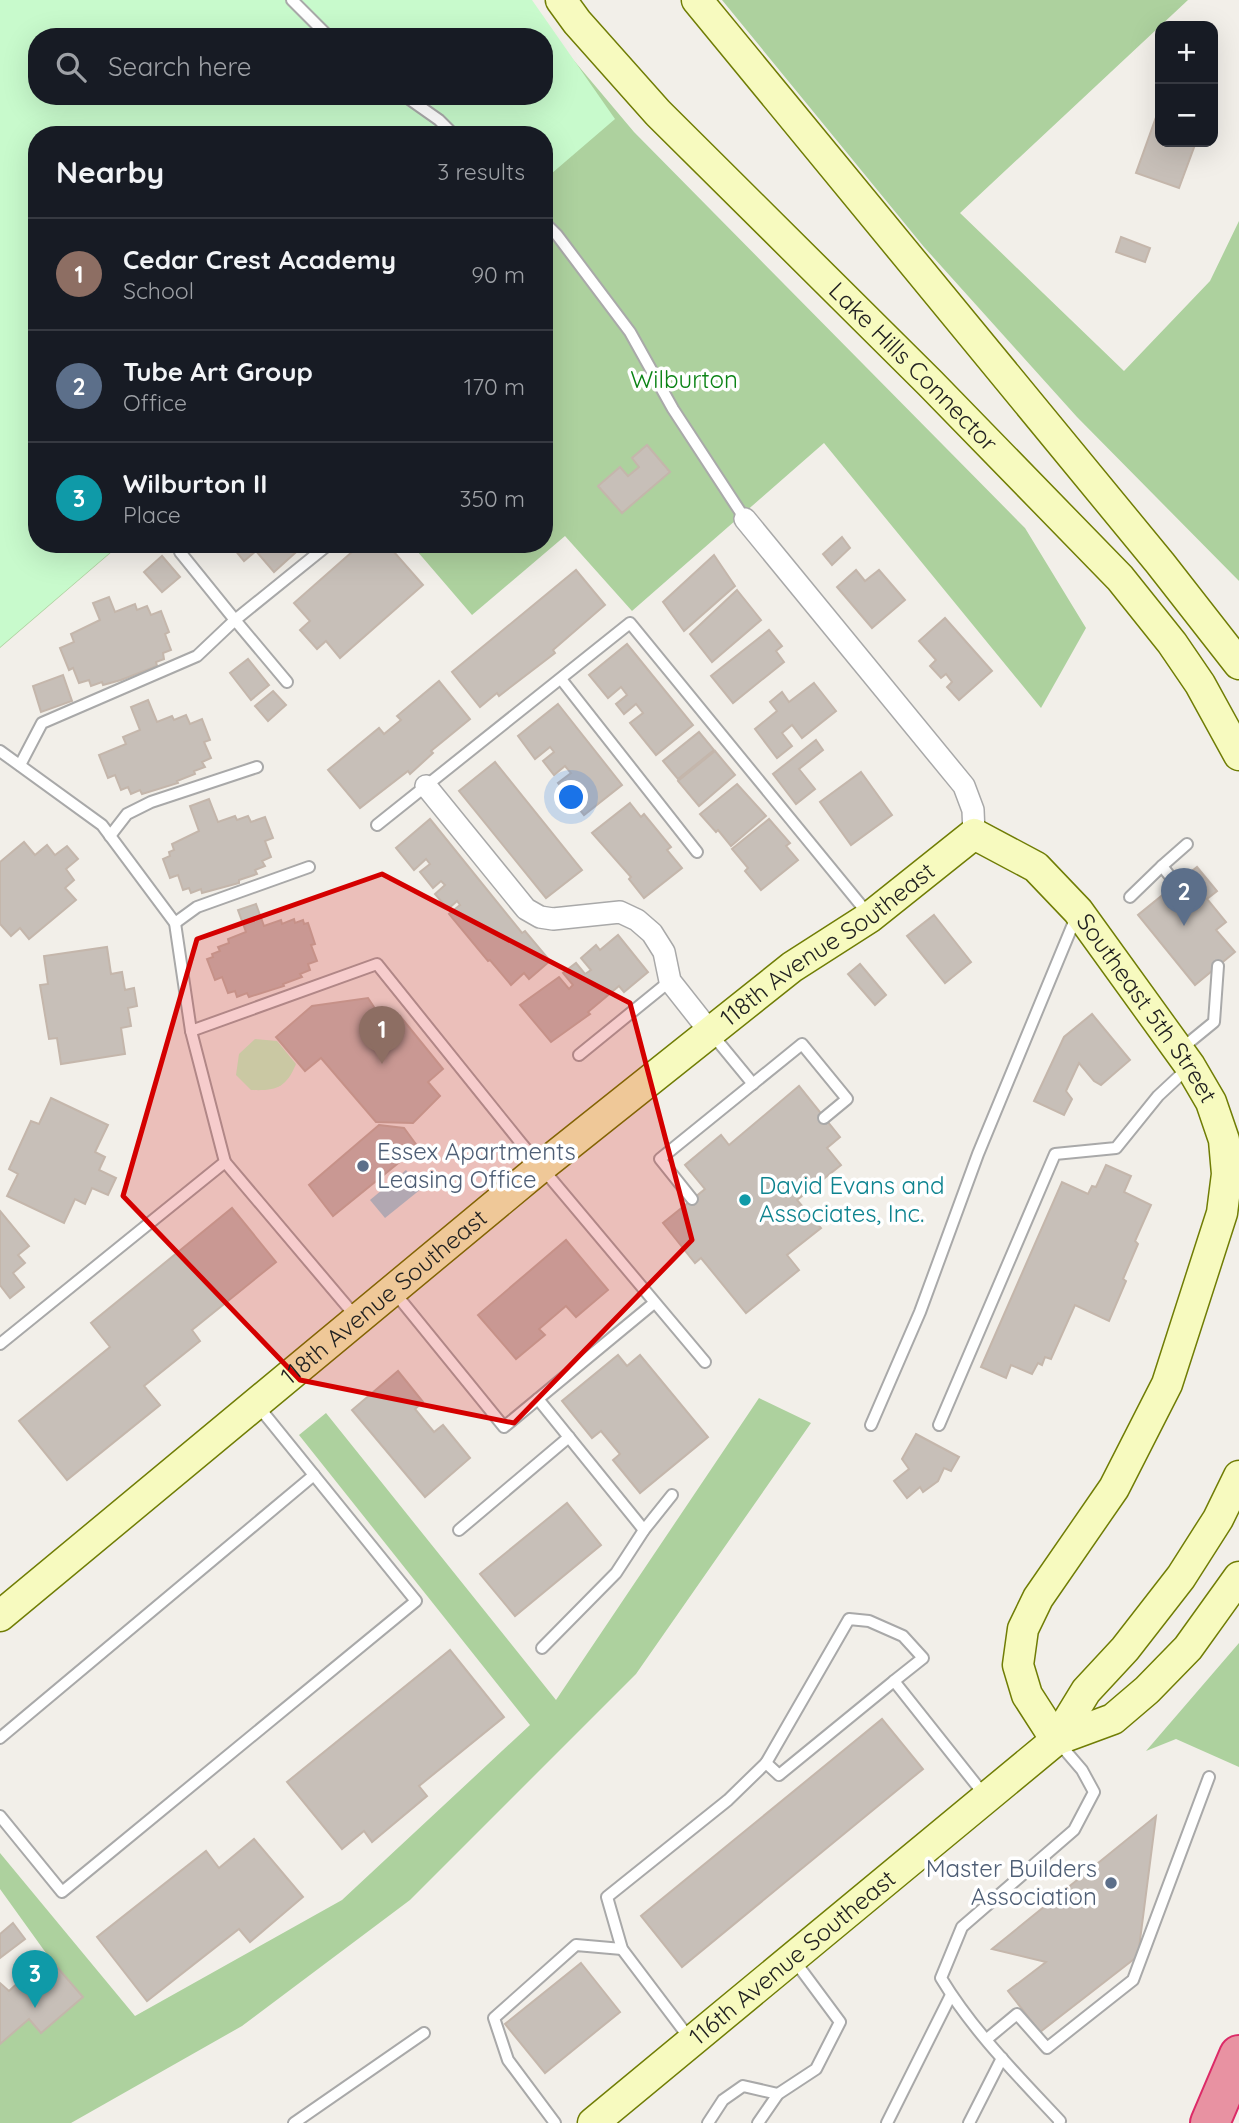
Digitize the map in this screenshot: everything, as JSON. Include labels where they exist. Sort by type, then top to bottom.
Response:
[{"type":"highway","points":[[1210,2123],[1239,2055]]},
{"type":"main road","name":"Lake Hills Connector","points":[[561,0],[577,22],[658,113],[939,392],[1120,578],[1172,643],[1199,684],[1239,755]]},
{"type":"main road","points":[[698,0],[1160,563],[1239,664]]},
{"type":"main road","name":"Southeast 5th Street","points":[[974,834],[1036,867],[1079,911],[1184,1058],[1211,1102],[1224,1140],[1227,1174],[1222,1213],[1167,1384],[1114,1488],[1038,1598],[1023,1629],[1018,1665],[1027,1695],[1056,1740]]},
{"type":"main road","name":"118th Avenue Southeast","points":[[0,1616],[541,1167],[792,967],[870,917],[974,834]]},
{"type":"main road","name":"116th Avenue Southeast","points":[[593,2122],[1056,1740],[1086,1691],[1125,1649],[1181,1577],[1218,1519],[1239,1476]]},
{"type":"main road","name":"116th Avenue Southeast","points":[[1056,1740],[1113,1719],[1147,1690],[1188,1647],[1239,1577]]},
{"type":"street","points":[[745,519],[964,786],[973,810],[974,834]]},
{"type":"street","points":[[426,786],[526,909],[540,918],[620,912],[637,920],[652,933],[664,952],[670,981],[711,1033]]},
{"type":"lane","points":[[292,0],[320,28]]},
{"type":"lane","points":[[417,105],[445,126]]},
{"type":"lane","points":[[553,231],[630,332],[673,409],[745,519]]},
{"type":"lane","points":[[181,553],[287,682]]},
{"type":"lane","points":[[20,765],[42,723],[197,656],[235,620],[319,553]]},
{"type":"lane","points":[[377,825],[630,622],[870,917]]},
{"type":"lane","points":[[561,679],[697,852]]},
{"type":"lane","points":[[0,751],[102,825],[175,923],[191,1031],[225,1162],[358,1319]]},
{"type":"lane","points":[[110,836],[127,814],[151,802],[257,767]]},
{"type":"lane","points":[[1130,897],[1187,844]]},
{"type":"lane","points":[[1162,866],[1175,884]]},
{"type":"lane","points":[[175,923],[197,906],[309,867]]},
{"type":"lane","points":[[871,1425],[920,1312],[978,1154],[1079,911]]},
{"type":"lane","points":[[191,1031],[377,964],[541,1167],[705,1362]]},
{"type":"lane","points":[[939,1425],[1055,1154],[1116,1148],[1214,1022],[1218,966]]},
{"type":"lane","points":[[579,1055],[670,981]]},
{"type":"lane","points":[[711,1033],[753,1084]]},
{"type":"lane","points":[[692,1199],[660,1159],[802,1044],[846,1099],[824,1118]]},
{"type":"lane","points":[[0,1344],[225,1162]]},
{"type":"lane","points":[[393,1290],[504,1427],[654,1303]]},
{"type":"lane","points":[[538,1399],[644,1530]]},
{"type":"lane","points":[[0,1816],[62,1892],[416,1601],[256,1403]]},
{"type":"lane","points":[[459,1530],[569,1437]]},
{"type":"lane","points":[[0,1738],[314,1475]]},
{"type":"lane","points":[[542,1648],[616,1573],[644,1530],[672,1495]]},
{"type":"lane","points":[[692,2042],[622,1949],[607,1897],[728,1800],[766,1763],[849,1619],[869,1621],[903,1636],[923,1658],[779,1775],[766,1763]]},
{"type":"lane","points":[[894,1681],[987,1799]]},
{"type":"lane","points":[[1056,1740],[1082,1770],[1094,1792],[1074,1830],[962,1927],[941,1978],[951,1995],[1002,2058],[1059,2123]]},
{"type":"lane","points":[[987,2039],[1017,2014],[1047,2048],[1133,1980],[1209,1777]]},
{"type":"lane","points":[[555,2123],[508,2060],[494,2018],[576,1945],[622,1949]]},
{"type":"lane","points":[[758,2123],[778,2094],[816,2069],[840,2022],[793,1959]]},
{"type":"lane","points":[[887,2123],[951,1995]]},
{"type":"lane","points":[[294,2123],[424,2033]]},
{"type":"lane","points":[[969,2123],[1002,2058]]},
{"type":"lane","points":[[708,2123],[723,2100],[743,2086],[778,2094]]},
{"type":"highlighted area","points":[[382,874],[630,1003],[692,1240],[514,1423],[300,1380],[123,1196],[197,939]]},
{"type":"green space","name":"Wilburton","points":[[0,0],[528,6],[547,28],[28,28],[28,105],[553,105],[553,36],[634,132],[1025,528],[1086,628],[1041,708],[824,443],[632,611],[565,536],[553,546],[553,126],[28,126],[28,553],[111,553],[0,648]]},
{"type":"green space","points":[[0,0],[532,0],[552,28],[28,28],[28,105],[553,105],[553,30],[615,119],[553,172],[553,126],[28,126],[28,553],[110,553],[0,647]]},
{"type":"green space","points":[[722,0],[1188,0],[1166,21],[1155,21],[1155,31],[960,213],[1124,371],[1210,281],[1239,221],[1239,581],[1077,417],[924,247]]},
{"type":"green space","name":"Wilburton","points":[[419,553],[545,553],[472,615]]},
{"type":"green space","points":[[255,1039],[277,1041],[296,1064],[284,1083],[274,1089],[251,1090],[236,1075],[239,1054]]},
{"type":"green space","points":[[759,1398],[811,1423],[636,1674],[410,1900],[242,2026],[71,2123],[0,2123],[0,2044],[29,2019],[41,2033],[83,1997],[51,1960],[0,1889],[0,1853],[135,2016],[342,1900],[530,1725],[299,1435],[326,1413],[556,1700]]},
{"type":"green space","points":[[1239,1643],[1239,1767],[1176,1739],[1146,1751]]},
{"type":"water","points":[[406,1170],[421,1189],[385,1218],[370,1200]]},
{"type":"building","points":[[1155,120],[1155,147],[1194,147],[1179,188],[1136,173]]},
{"type":"building","points":[[1121,237],[1150,248],[1145,262],[1116,252]]},
{"type":"building","points":[[647,445],[670,472],[622,513],[598,486],[620,467],[628,476],[639,467],[632,458]]},
{"type":"building","points":[[842,537],[850,548],[832,565],[823,554]]},
{"type":"building","points":[[237,553],[254,553],[244,561]]},
{"type":"building","points":[[258,553],[295,553],[274,572]]},
{"type":"building","points":[[351,553],[395,553],[423,585],[340,658],[326,641],[317,649],[300,630],[310,621],[294,603]]},
{"type":"building","points":[[714,555],[735,586],[684,631],[663,602]]},
{"type":"building","points":[[162,556],[180,577],[162,592],[144,572]]},
{"type":"building","points":[[576,570],[605,605],[553,650],[555,653],[499,696],[497,693],[480,707],[452,672]]},
{"type":"building","points":[[856,570],[865,581],[879,570],[905,600],[872,628],[837,587]]},
{"type":"building","points":[[737,590],[761,620],[712,662],[690,634]]},
{"type":"building","points":[[109,597],[115,612],[135,604],[137,610],[147,606],[151,615],[161,611],[169,632],[165,634],[171,650],[163,653],[164,659],[156,662],[157,666],[121,680],[91,686],[89,680],[79,683],[73,668],[69,670],[60,648],[74,642],[71,634],[100,620],[93,603]]},
{"type":"building","points":[[945,618],[992,671],[959,700],[947,687],[952,682],[946,674],[941,678],[930,666],[936,660],[919,641]]},
{"type":"building","points":[[769,630],[782,646],[776,651],[784,662],[733,703],[711,676]]},
{"type":"building","points":[[627,644],[693,725],[656,755],[630,723],[643,713],[636,704],[624,714],[616,704],[627,695],[621,687],[608,698],[589,675]]},
{"type":"building","points":[[248,659],[269,685],[251,700],[230,673]]},
{"type":"building","points":[[63,675],[72,701],[41,712],[33,686]]},
{"type":"building","points":[[439,681],[470,719],[431,751],[433,753],[410,774],[408,771],[360,808],[328,770],[379,728],[384,734],[401,720],[397,716]]},
{"type":"building","points":[[814,683],[836,711],[802,738],[792,725],[782,733],[792,746],[777,758],[755,729],[777,711],[770,702],[782,692],[789,702]]},
{"type":"building","points":[[273,691],[286,705],[268,721],[255,706]]},
{"type":"building","points":[[148,700],[157,722],[172,716],[174,720],[186,715],[190,724],[202,719],[210,740],[204,742],[211,758],[202,762],[205,767],[177,781],[178,783],[142,794],[140,790],[131,794],[128,787],[121,790],[115,775],[108,778],[99,755],[126,744],[123,737],[140,730],[131,707]]},
{"type":"building","points":[[558,704],[622,785],[584,815],[558,783],[571,773],[565,766],[554,775],[543,761],[554,752],[550,747],[535,759],[518,736]]},
{"type":"building","points":[[699,732],[714,750],[678,779],[663,761]]},
{"type":"building","points":[[816,740],[823,750],[799,769],[815,789],[796,804],[773,774]]},
{"type":"building","points":[[715,751],[735,775],[699,806],[678,781]]},
{"type":"building","points":[[495,762],[582,870],[546,898],[459,791]]},
{"type":"building","points":[[861,772],[892,815],[851,845],[820,802]]},
{"type":"building","points":[[737,784],[766,816],[731,846],[700,814]]},
{"type":"building","points":[[209,799],[218,822],[235,816],[237,820],[248,816],[251,822],[265,817],[273,838],[265,841],[271,857],[262,861],[265,866],[255,870],[257,874],[239,880],[239,883],[202,893],[201,889],[191,893],[189,888],[183,890],[178,875],[170,878],[163,859],[170,856],[169,852],[174,850],[172,844],[199,831],[190,806]]},
{"type":"building","points":[[630,803],[641,817],[644,814],[671,847],[667,850],[682,868],[644,898],[629,879],[631,877],[592,833]]},
{"type":"building","points":[[430,819],[522,933],[525,931],[550,961],[529,979],[524,973],[511,985],[449,914],[460,905],[457,901],[448,909],[435,894],[445,885],[441,881],[433,888],[420,872],[430,864],[426,859],[414,870],[396,848]]},
{"type":"building","points":[[769,819],[790,843],[786,846],[798,860],[761,890],[732,849]]},
{"type":"building","points":[[24,842],[35,855],[47,845],[55,855],[67,846],[78,859],[66,869],[74,880],[65,888],[76,900],[29,939],[20,928],[11,936],[0,924],[0,862]]},
{"type":"building","points":[[1197,867],[1217,891],[1207,899],[1226,922],[1216,930],[1235,952],[1195,985],[1138,915]]},
{"type":"building","points":[[256,904],[264,926],[281,920],[282,924],[294,919],[295,923],[303,920],[304,924],[308,923],[315,944],[311,945],[317,961],[308,964],[310,970],[300,974],[302,977],[283,984],[284,986],[249,997],[247,993],[237,997],[235,991],[228,993],[222,977],[215,980],[207,959],[220,951],[218,947],[229,943],[228,939],[246,932],[238,910]]},
{"type":"building","points":[[934,915],[971,962],[945,983],[907,936]]},
{"type":"building","points":[[618,935],[648,972],[624,992],[619,986],[588,1012],[590,1014],[551,1042],[520,1005],[559,977],[569,989],[573,985],[563,973],[576,963],[585,974],[591,970],[581,958],[596,945],[600,950]]},
{"type":"building","points":[[107,947],[111,974],[122,972],[125,990],[134,988],[137,1006],[128,1008],[131,1026],[121,1028],[125,1054],[61,1064],[57,1038],[49,1039],[40,985],[48,984],[44,956]]},
{"type":"building","points":[[860,964],[886,995],[875,1005],[848,974]]},
{"type":"building","points":[[368,998],[376,1010],[362,1023],[374,1037],[400,1016],[443,1069],[428,1082],[440,1096],[413,1123],[376,1122],[321,1058],[305,1071],[276,1037],[312,1006]]},
{"type":"building","points":[[1092,1014],[1130,1060],[1101,1085],[1094,1081],[1079,1063],[1066,1091],[1072,1099],[1064,1115],[1034,1101],[1064,1037]]},
{"type":"building","name":"David Evans and Associates, Inc.","points":[[799,1086],[840,1137],[827,1148],[841,1165],[797,1200],[821,1228],[787,1255],[799,1270],[746,1313],[701,1258],[695,1263],[663,1223],[705,1189],[685,1165],[721,1135],[729,1145]]},
{"type":"building","points":[[51,1098],[108,1125],[95,1152],[105,1157],[99,1170],[116,1178],[108,1195],[92,1188],[85,1204],[75,1199],[64,1223],[7,1196],[18,1174],[9,1169],[31,1121],[39,1124]]},
{"type":"building","name":"Essex Apartments Leasing Office","points":[[379,1125],[404,1128],[418,1147],[333,1216],[309,1185]]},
{"type":"building","points":[[1106,1165],[1131,1176],[1124,1192],[1151,1205],[1135,1241],[1138,1244],[1123,1279],[1126,1281],[1109,1321],[1075,1305],[1051,1359],[1045,1357],[1042,1365],[1038,1363],[1032,1374],[1011,1365],[1006,1378],[981,1367],[1062,1182],[1088,1194],[1092,1186],[1096,1187]]},
{"type":"building","points":[[232,1208],[276,1262],[192,1330],[200,1341],[144,1386],[160,1405],[67,1480],[19,1421],[110,1347],[91,1323]]},
{"type":"building","points":[[0,1211],[29,1246],[18,1255],[25,1263],[13,1273],[24,1287],[10,1298],[0,1285]]},
{"type":"building","points":[[566,1240],[608,1290],[576,1317],[566,1306],[539,1329],[545,1335],[516,1359],[478,1315]]},
{"type":"building","points":[[618,1355],[627,1366],[640,1355],[708,1437],[640,1493],[613,1460],[620,1454],[601,1431],[592,1438],[562,1401]]},
{"type":"building","points":[[398,1371],[423,1402],[415,1409],[424,1420],[434,1432],[443,1425],[470,1458],[425,1497],[352,1410]]},
{"type":"building","points":[[916,1434],[959,1457],[951,1471],[944,1468],[938,1481],[923,1492],[920,1487],[907,1498],[894,1481],[909,1469],[902,1459]]},
{"type":"building","points":[[567,1503],[601,1545],[515,1616],[480,1574]]},
{"type":"building","points":[[450,1650],[504,1717],[419,1786],[427,1796],[372,1842],[364,1831],[342,1849],[287,1782]]},
{"type":"building","points":[[882,1719],[923,1769],[682,1967],[641,1916]]},
{"type":"building","name":"Master Builders Association","points":[[1156,1816],[1138,1956],[1040,2032],[1008,1991],[1046,1962],[992,1949]]},
{"type":"building","points":[[254,1839],[303,1897],[250,1942],[239,1929],[147,2001],[97,1937],[206,1851],[219,1868]]},
{"type":"building","points":[[13,1923],[25,1939],[0,1958],[0,1934]]},
{"type":"building","points":[[25,1958],[37,1972],[51,1960],[83,1997],[41,2033],[29,2019],[0,2044],[0,1983],[9,1991],[22,1979],[14,1969]]},
{"type":"building","points":[[581,1963],[620,2012],[545,2073],[505,2024]]},
{"type":"place","name":"Tube Art Group","points":[[1184,926]]},
{"type":"place","name":"Cedar Crest Academy","points":[[382,1064]]},
{"type":"place","name":"Essex Apartments Leasing Office","points":[[363,1166]]},
{"type":"place","name":"David Evans and Associates, Inc.","points":[[745,1200]]},
{"type":"place","name":"Master Builders Association","points":[[1111,1883]]},
{"type":"place","name":"Wilburton II","points":[[35,2008]]}]
